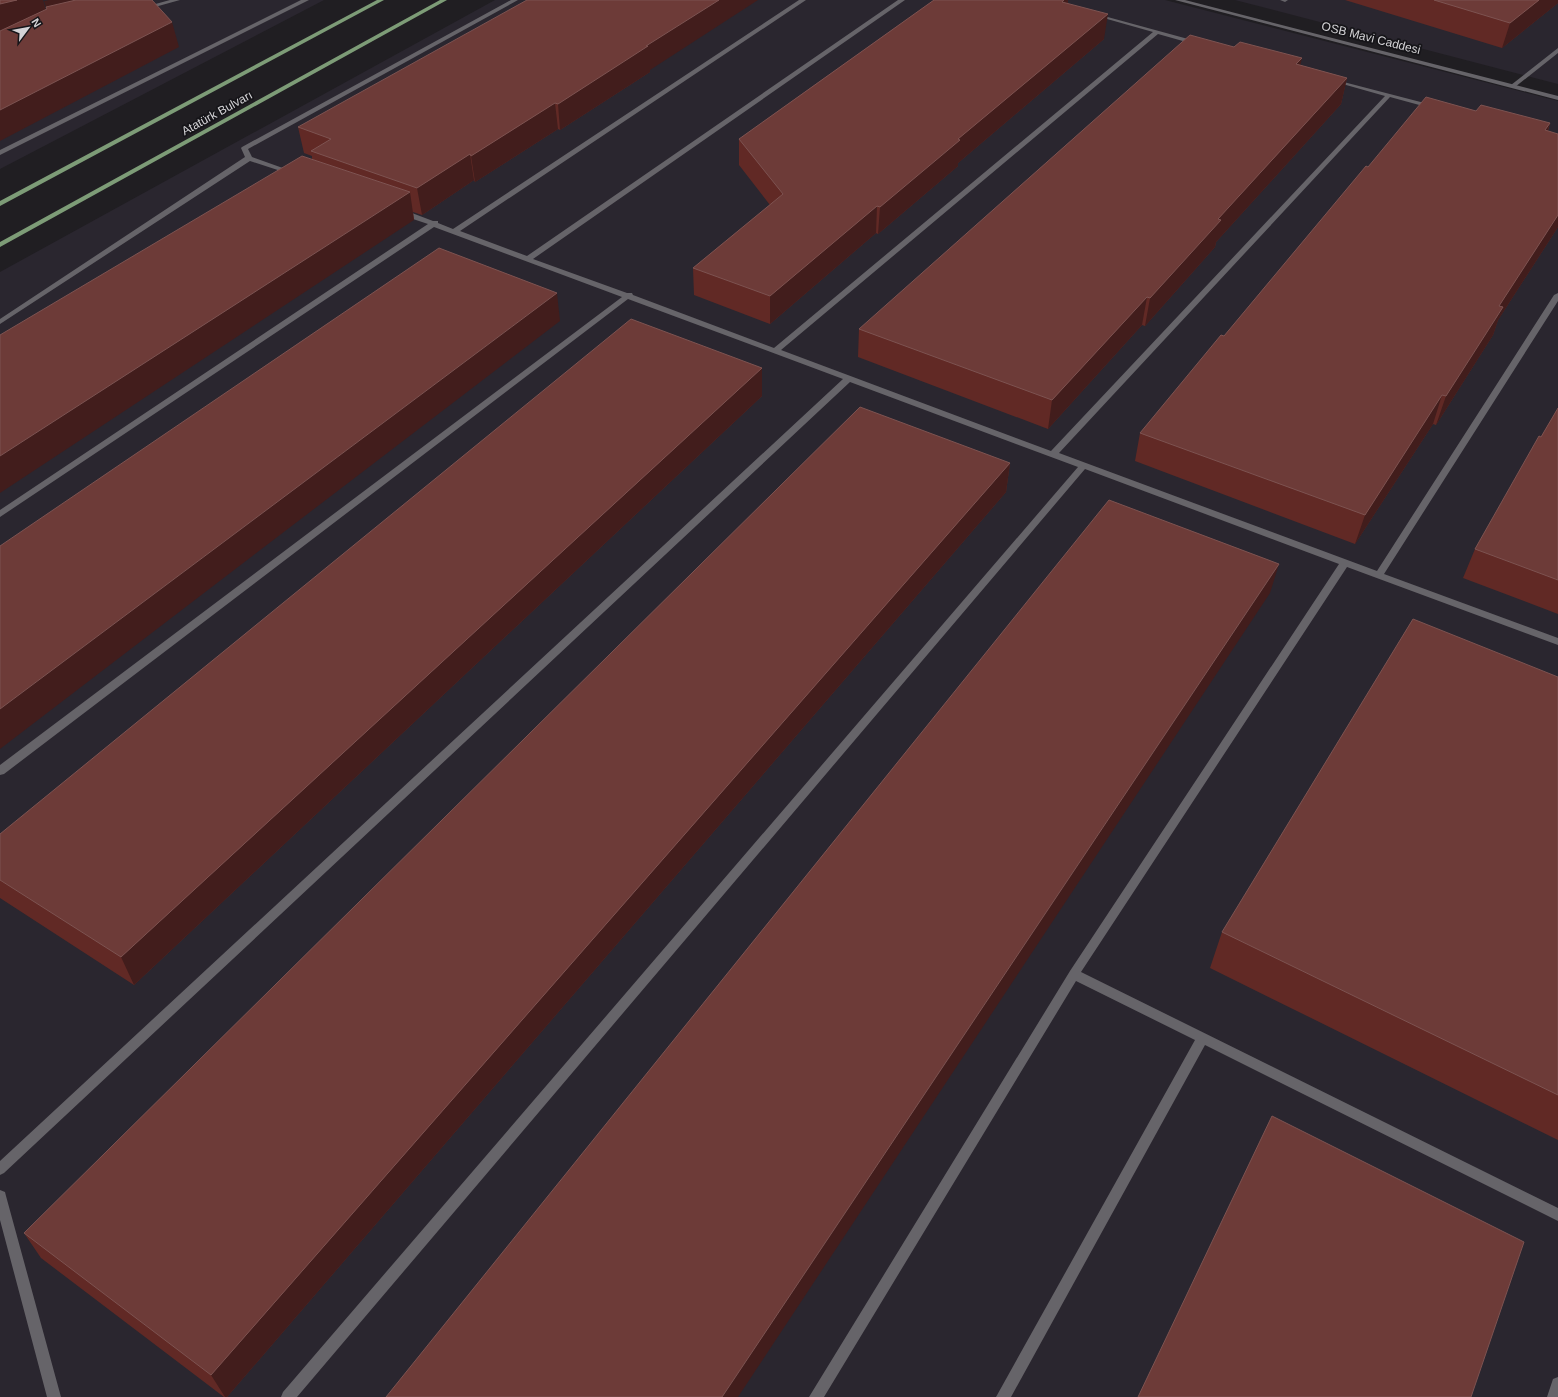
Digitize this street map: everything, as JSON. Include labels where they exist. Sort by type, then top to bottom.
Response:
[{"type":"main road","name":"Atatürk Bulvarı","points":[[0,204],[381,0]]},
{"type":"main road","name":"Atatürk Bulvarı","points":[[0,245],[444,0]]},
{"type":"street","points":[[140,9],[177,0]]},
{"type":"street","points":[[0,153],[306,0]]},
{"type":"street","points":[[301,176],[249,158],[244,148],[514,0]]},
{"type":"street","points":[[455,231],[803,0]]},
{"type":"street","points":[[529,258],[902,0]]},
{"type":"street","name":"OSB Mavi Caddesi","points":[[1178,0],[1558,98]]},
{"type":"street","points":[[1090,13],[1202,44]]},
{"type":"street","points":[[776,350],[1157,32]]},
{"type":"street","points":[[1513,86],[1558,50]]},
{"type":"street","points":[[1329,79],[1443,109]]},
{"type":"street","points":[[1053,454],[1389,95]]},
{"type":"street","points":[[0,322],[249,158]]},
{"type":"street","points":[[390,208],[529,258],[1558,642]]},
{"type":"street","points":[[0,514],[435,224]]},
{"type":"street","points":[[1379,575],[1558,295]]},
{"type":"street","points":[[0,771],[628,296]]},
{"type":"street","points":[[0,1169],[849,378]]},
{"type":"street","points":[[288,1397],[1084,465]]},
{"type":"street","points":[[816,1397],[1074,974],[1345,563]]},
{"type":"street","points":[[1074,974],[1558,1215]]},
{"type":"street","points":[[1003,1397],[1202,1038]]},
{"type":"street","points":[[0,1196],[54,1397]]},
{"type":"street","points":[[1554,1397],[1558,1384]]},
{"type":"shaded area","points":[[0,0],[324,0],[0,169]]},
{"type":"shaded area","points":[[495,0],[1165,0],[1558,101],[1558,1397],[0,1397],[0,272]]},
{"type":"shaded area","points":[[1235,0],[1558,0],[1558,84]]},
{"type":"building","points":[[0,0],[17,0],[0,4]]},
{"type":"building","points":[[76,0],[152,0],[172,22],[0,110],[0,31],[47,9],[46,7]]},
{"type":"building","points":[[527,0],[719,0],[558,104],[555,103],[417,188],[311,151],[331,139],[298,127]]},
{"type":"building","points":[[934,0],[1064,0],[1062,2],[1108,14],[958,139],[960,140],[880,207],[877,206],[770,296],[693,268],[783,194],[739,139]]},
{"type":"building","points":[[1434,0],[1539,0],[1510,23]]},
{"type":"building","points":[[1190,35],[1234,47],[1240,42],[1302,58],[1296,64],[1347,78],[1218,219],[1221,220],[1150,298],[1147,297],[1052,400],[859,329]]},
{"type":"building","points":[[1426,97],[1476,111],[1481,105],[1550,123],[1545,130],[1558,134],[1558,215],[1499,306],[1503,307],[1446,396],[1442,395],[1365,515],[1140,433],[1221,335],[1224,336],[1366,166],[1368,167]]},
{"type":"building","points":[[302,156],[410,192],[0,456],[0,335]]},
{"type":"building","points":[[439,248],[557,293],[0,709],[0,546]]},
{"type":"building","points":[[631,319],[762,368],[121,957],[0,880],[0,834]]},
{"type":"building","points":[[860,407],[1010,463],[211,1375],[24,1233]]},
{"type":"building","points":[[1558,408],[1558,580],[1475,549],[1539,436],[1541,437]]},
{"type":"building","points":[[1109,500],[1279,564],[722,1397],[386,1397]]},
{"type":"building","points":[[1413,619],[1558,677],[1558,1095],[1222,932]]},
{"type":"building","points":[[1272,1116],[1524,1242],[1471,1397],[1138,1397]]}]
